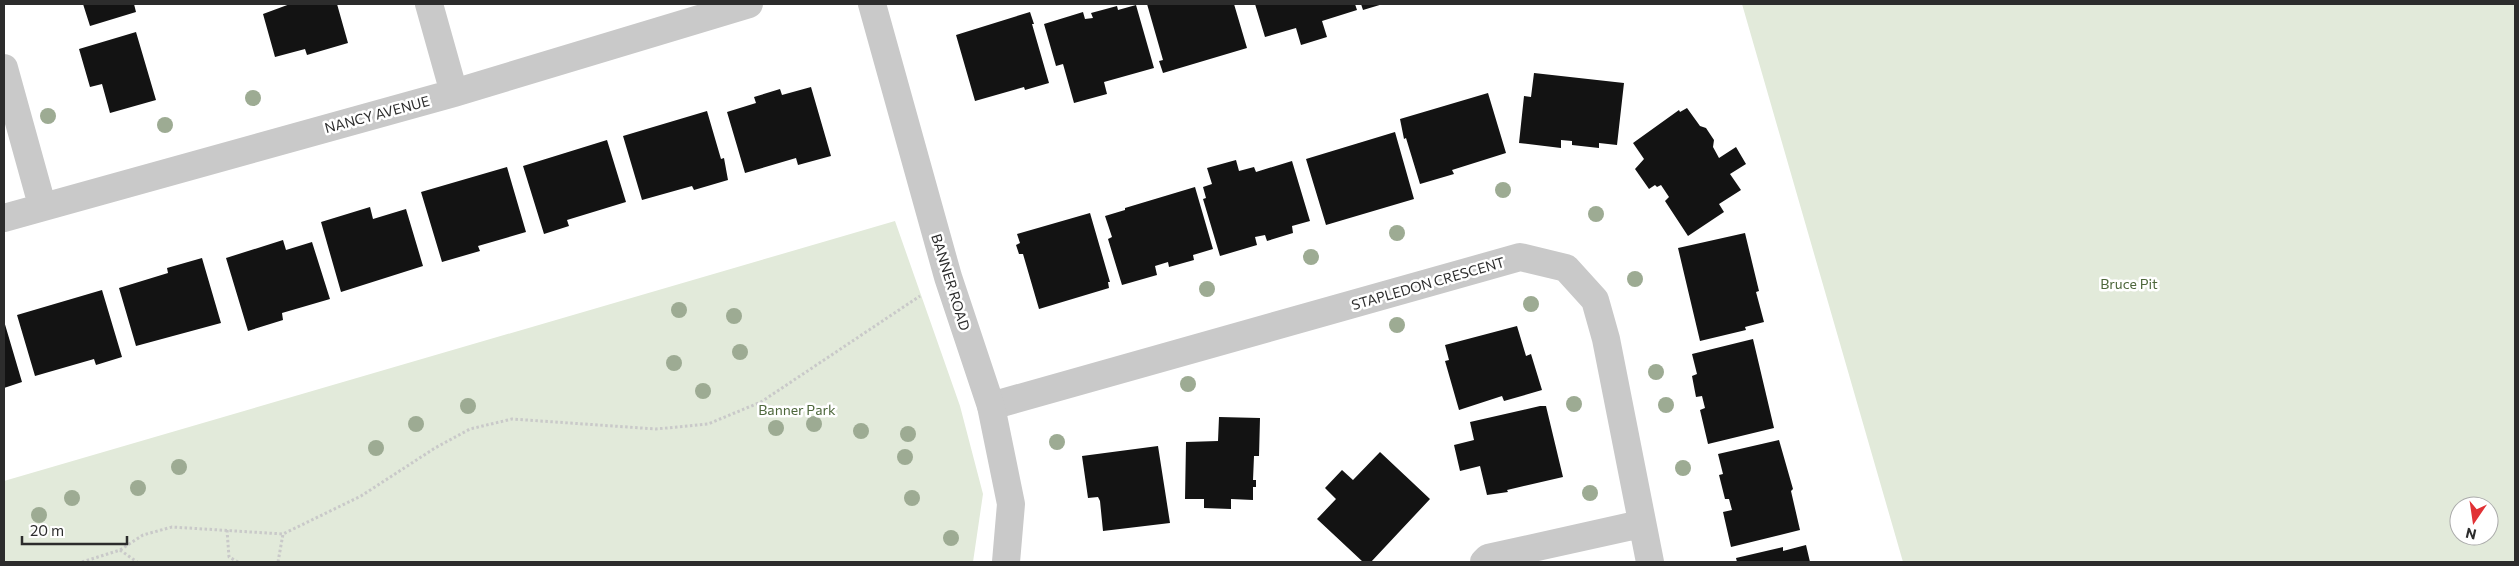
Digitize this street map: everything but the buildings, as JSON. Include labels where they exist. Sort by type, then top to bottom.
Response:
[{"type":"street","points":[[428,4],[454,93]]},
{"type":"street","name":"NANCY AVENUE","points":[[4,218],[42,205],[454,93],[749,4]]},
{"type":"street","name":"BANNER ROAD","points":[[872,4],[948,277],[991,406],[1011,504],[1006,562]]},
{"type":"street","points":[[4,68],[42,205]]},
{"type":"street","name":"STAPLEDON CRESCENT","points":[[991,406],[1520,257],[1566,268],[1594,300],[1606,339],[1650,562]]},
{"type":"street","points":[[1484,562],[1488,558],[1641,524]]},
{"type":"path","points":[[82,562],[120,550],[143,535],[172,527],[283,534],[361,496],[435,448],[470,429],[512,419],[656,429],[708,424],[761,402],[948,277]]},
{"type":"path","points":[[227,530],[229,557],[238,562]]},
{"type":"path","points":[[278,562],[283,534]]},
{"type":"path","points":[[120,550],[138,562]]},
{"type":"green space","name":"Bruce Pit","points":[[1742,4],[2515,4],[2515,562],[1903,562]]},
{"type":"green space","name":"Banner Park","points":[[895,221],[960,406],[983,494],[973,562],[4,562],[4,481]]}]
